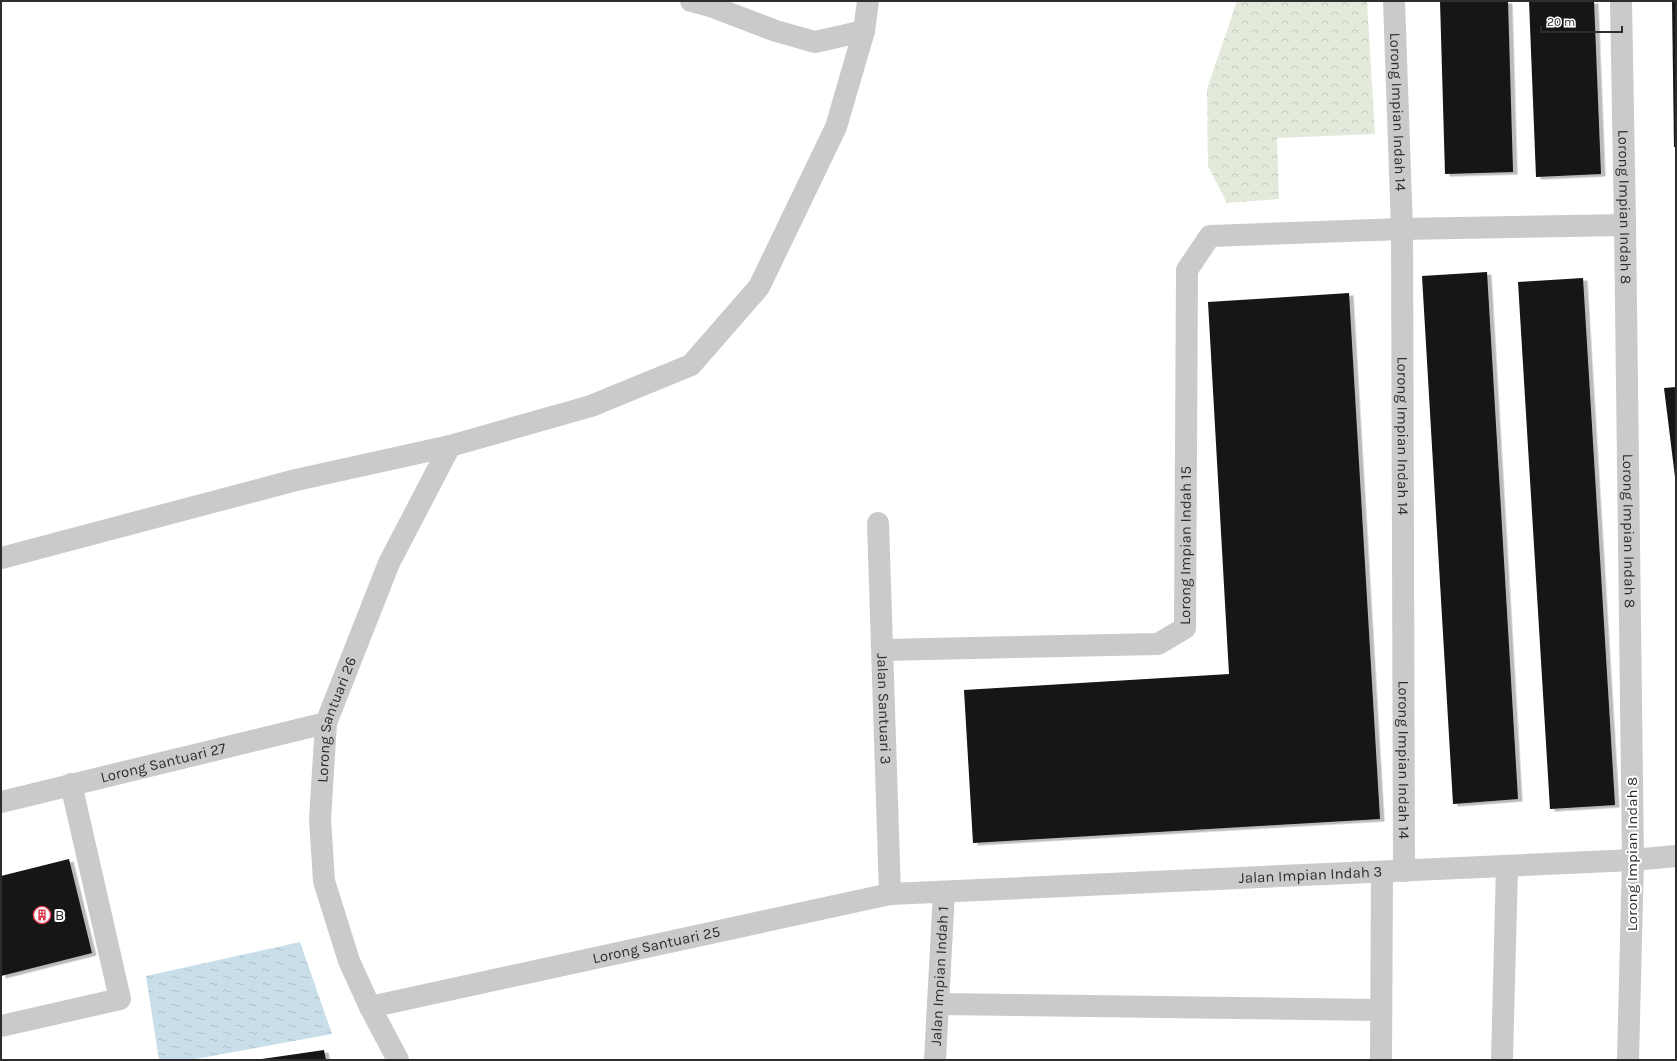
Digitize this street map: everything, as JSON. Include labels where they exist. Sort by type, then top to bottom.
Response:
[{"type":"street","points":[[692,1],[713,7],[776,31],[815,42],[864,31]]},
{"type":"street","points":[[1,558],[296,480],[450,446],[591,406],[692,365],[759,287],[836,127],[864,31],[868,1]]},
{"type":"street","name":"Lorong Impian Indah 14","points":[[1394,1],[1402,229],[1404,871]]},
{"type":"street","name":"Lorong Impian Indah 8","points":[[1621,1],[1633,860],[1628,1060]]},
{"type":"street","points":[[1402,229],[1625,225]]},
{"type":"street","name":"Lorong Impian Indah 15","points":[[884,650],[1158,644],[1185,628],[1187,270],[1210,236],[1402,229]]},
{"type":"street","name":"Lorong Santuari 26","points":[[398,1060],[370,1007],[349,961],[324,881],[320,819],[326,723],[389,564],[450,446]]},
{"type":"street","name":"Jalan Santuari 3","points":[[878,523],[884,650],[890,894]]},
{"type":"street","name":"Lorong Santuari 27","points":[[1,802],[326,723]]},
{"type":"street","points":[[1,1026],[120,999],[70,784]]},
{"type":"street","name":"Jalan Impian Indah 3","points":[[944,892],[1633,860],[1676,856]]},
{"type":"street","points":[[1502,1060],[1507,866]]},
{"type":"street","points":[[1381,1060],[1382,872]]},
{"type":"street","name":"Lorong Santuari 25","points":[[370,1007],[890,894],[944,892]]},
{"type":"street","name":"Jalan Impian Indah 1","points":[[935,1060],[944,892]]},
{"type":"street","points":[[938,1004],[1381,1010]]},
{"type":"green space","points":[[1237,1],[1367,1],[1375,134],[1277,138],[1279,199],[1227,203],[1208,166],[1207,89]]},
{"type":"water","points":[[300,942],[332,1034],[190,1060],[159,1060],[146,976]]},
{"type":"building","points":[[1440,1],[1508,1],[1513,172],[1445,174]]},
{"type":"building","points":[[1529,1],[1594,1],[1601,174],[1536,177]]},
{"type":"building","points":[[1672,1],[1676,1],[1676,147],[1674,147]]},
{"type":"building","points":[[1487,272],[1518,799],[1453,804],[1422,276]]},
{"type":"building","points":[[1583,278],[1615,805],[1550,809],[1518,282]]},
{"type":"building","points":[[1349,293],[1380,819],[973,843],[964,690],[1229,674],[1208,302]]},
{"type":"building","points":[[1676,387],[1676,477],[1675,477],[1664,388]]},
{"type":"building","name":"B","points":[[69,859],[92,953],[1,976],[1,876]]},
{"type":"building","points":[[324,1050],[326,1060],[262,1060],[262,1059]]},
{"type":"place","name":"B","points":[[42,915]]}]
